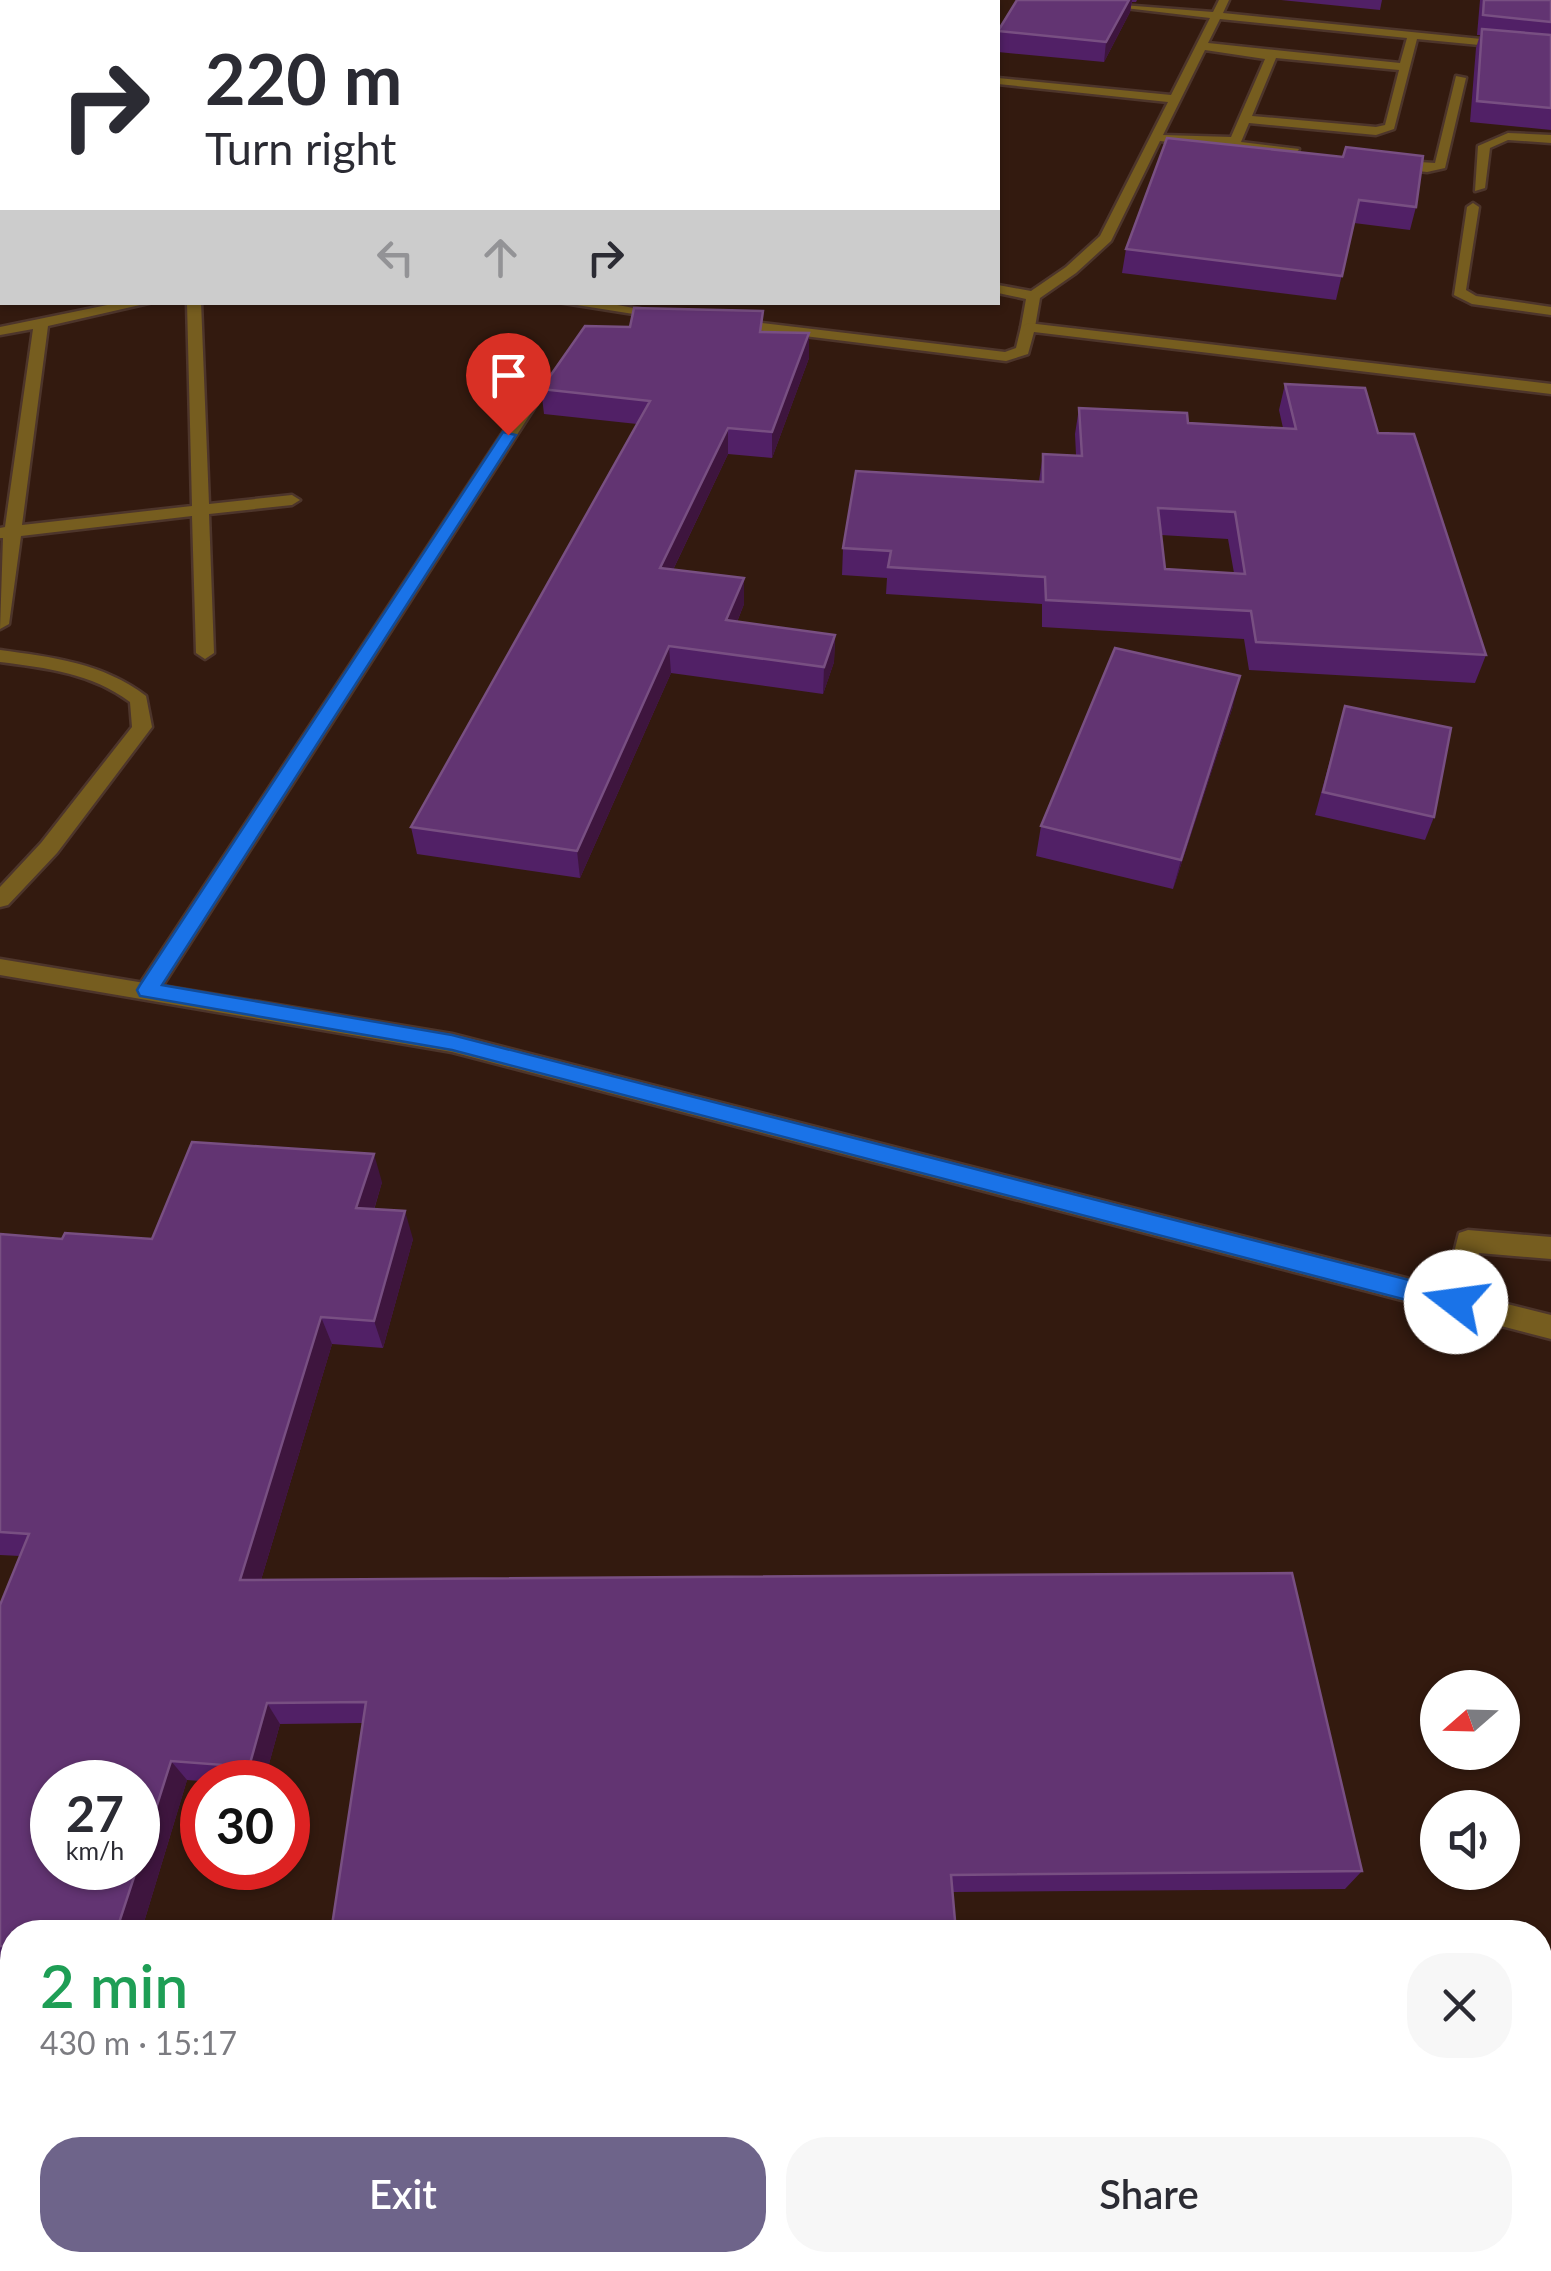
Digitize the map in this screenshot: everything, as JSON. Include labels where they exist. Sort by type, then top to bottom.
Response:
[{"type":"street","points":[[1062,0],[1551,48]]},
{"type":"street","points":[[1000,288],[1033,296],[1072,270],[1106,238],[1224,0]]},
{"type":"street","points":[[1244,119],[1376,131],[1390,127],[1413,35]]},
{"type":"street","points":[[1202,46],[1405,66]]},
{"type":"street","points":[[1220,143],[1236,140],[1271,58],[1263,53]]},
{"type":"street","points":[[1371,162],[1427,168],[1441,165],[1460,78]]},
{"type":"street","points":[[1000,80],[1176,99]]},
{"type":"street","points":[[1480,188],[1484,146],[1491,141],[1522,136],[1551,139]]},
{"type":"street","points":[[1156,138],[1314,155]]},
{"type":"street","points":[[1473,207],[1459,292],[1472,300],[1551,311]]},
{"type":"street","points":[[703,320],[1006,357],[1023,350],[1033,296]]},
{"type":"street","points":[[0,331],[132,305]]},
{"type":"street","points":[[194,305],[205,652]]},
{"type":"street","points":[[589,305],[683,317]]},
{"type":"street","points":[[0,624],[6,533],[41,324]]},
{"type":"street","points":[[1028,327],[1551,388]]},
{"type":"street","points":[[148,990],[530,402]]},
{"type":"street","points":[[6,533],[292,500]]},
{"type":"street","points":[[0,656],[81,668],[123,686],[139,700],[142,728],[49,848],[0,900]]},
{"type":"street","points":[[0,966],[452,1042],[1551,1327]]},
{"type":"street","points":[[1456,1302],[1468,1241],[1551,1248]]},
{"type":"building","points":[[1017,0],[1129,0],[1106,42],[1000,31]]},
{"type":"building","points":[[1484,0],[1551,0],[1551,22],[1483,15]]},
{"type":"building","points":[[1482,29],[1551,35],[1551,108],[1477,101]]},
{"type":"building","points":[[1167,138],[1343,157],[1346,147],[1423,156],[1416,207],[1359,200],[1342,276],[1126,249]]},
{"type":"building","points":[[634,308],[763,311],[760,332],[809,333],[772,432],[728,428],[660,568],[744,578],[726,620],[835,635],[824,667],[669,646],[577,851],[411,827],[650,401],[541,389],[585,326],[630,327]]},
{"type":"building","points":[[1285,384],[1365,388],[1378,433],[1414,434],[1486,655],[1256,642],[1251,611],[1046,600],[1045,577],[888,567],[891,551],[843,548],[856,471],[1043,482],[1043,454],[1082,456],[1079,408],[1187,413],[1188,423],[1296,429]],"holes":[[[1158,508],[1235,512],[1245,574],[1165,569]]]},
{"type":"building","points":[[1115,648],[1240,676],[1181,860],[1041,826]]},
{"type":"building","points":[[1345,706],[1451,728],[1434,817],[1323,792]]},
{"type":"building","points":[[192,1142],[374,1154],[356,1208],[405,1211],[374,1321],[321,1317],[240,1580],[1292,1573],[1362,1871],[951,1875],[955,1920],[333,1920],[366,1702],[267,1703],[251,1760],[171,1761],[160,1796],[160,1760],[30,1760],[30,1890],[130,1890],[120,1920],[0,1920],[0,1605],[29,1534],[0,1532],[0,1234],[62,1239],[65,1233],[152,1239]]},
{"type":"route","points":[[508,435],[148,990],[452,1042],[1456,1302]]}]
